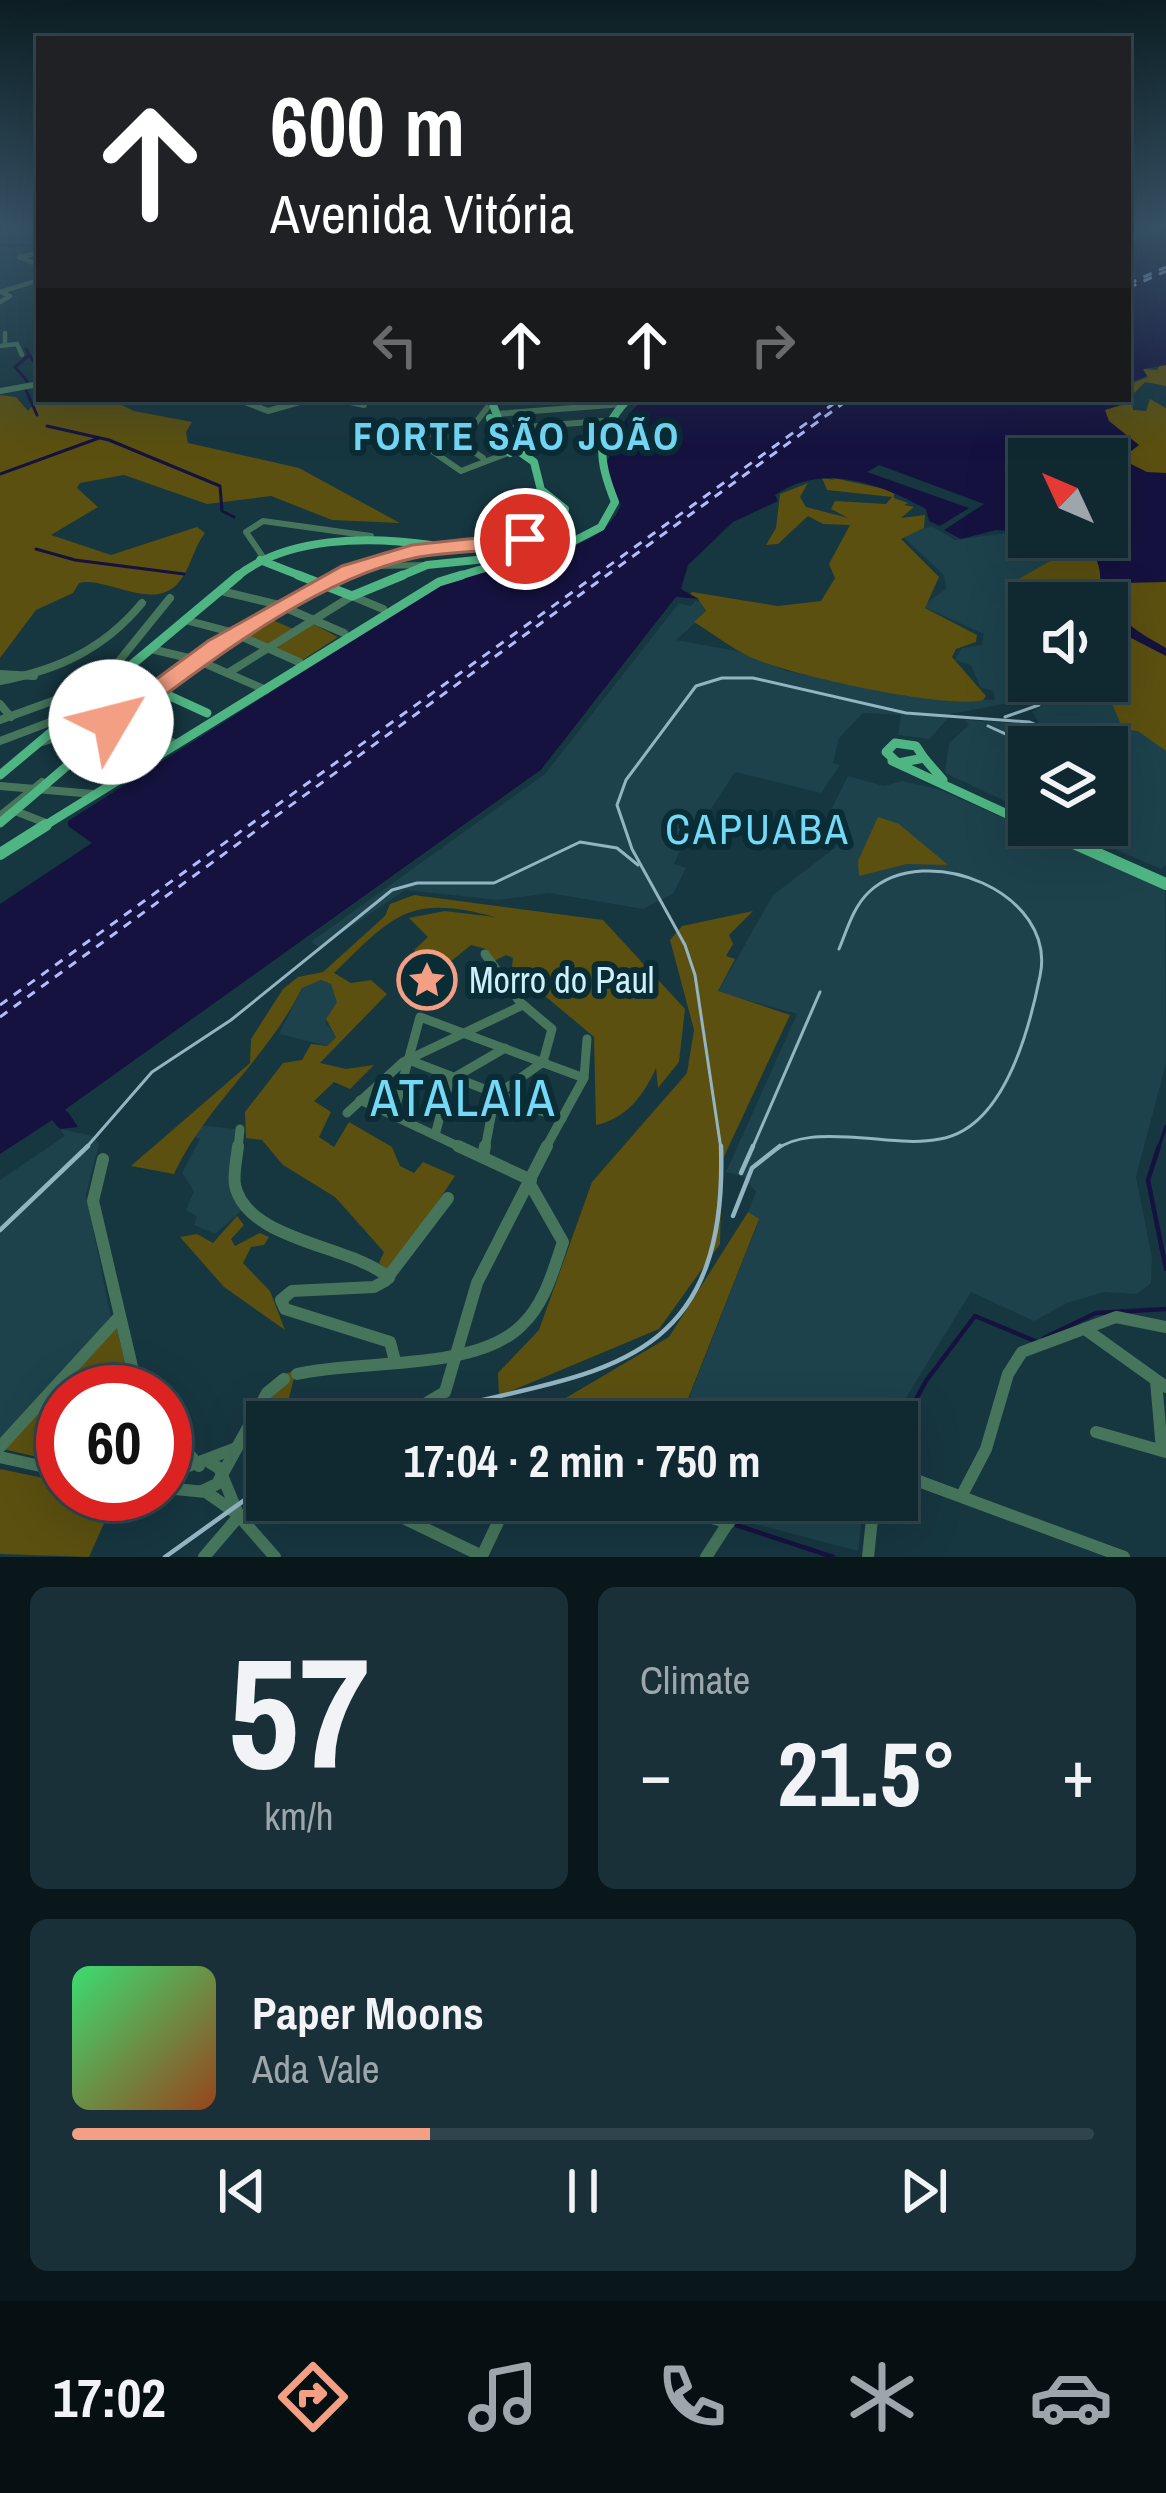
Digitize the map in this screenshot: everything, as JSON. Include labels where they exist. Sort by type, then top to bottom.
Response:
[{"type":"main road","points":[[0,854],[437,577],[558,543],[601,521],[610,503],[591,464],[602,421],[621,402]]},
{"type":"main road","points":[[73,714],[153,687],[208,713],[221,712],[445,578],[554,549],[601,527],[615,502],[600,474],[599,452],[606,427],[621,402]]},
{"type":"main road","points":[[490,405],[506,450]]},
{"type":"main road","points":[[0,819],[18,812],[35,790],[93,746],[153,687],[234,633],[321,584],[434,547],[525,539],[566,520],[566,509],[541,490],[534,462],[506,450],[490,405]]},
{"type":"main road","points":[[0,775],[260,557],[371,536],[434,547]]},
{"type":"main road","points":[[260,557],[352,596],[427,563],[495,558]]},
{"type":"main road","points":[[162,753],[208,721],[208,713]]},
{"type":"main road","points":[[1008,812],[892,761],[886,750],[898,742],[919,747],[942,780],[1008,812]]},
{"type":"main road","points":[[892,761],[910,765],[924,758]]},
{"type":"main road","points":[[1083,846],[1166,884]]},
{"type":"main road","points":[[1096,846],[1166,875]]},
{"type":"street","points":[[5,333],[2,345],[19,344],[22,356]]},
{"type":"street","points":[[0,391],[36,385]]},
{"type":"street","points":[[245,402],[268,411],[301,402]]},
{"type":"street","points":[[353,402],[364,405]]},
{"type":"street","points":[[471,450],[470,430],[490,405],[621,402]]},
{"type":"street","points":[[502,430],[602,421]]},
{"type":"street","points":[[422,433],[452,436],[481,460]]},
{"type":"street","points":[[419,442],[464,471],[506,450]]},
{"type":"street","points":[[260,557],[246,532],[263,521],[371,536]]},
{"type":"street","points":[[234,633],[384,555],[434,547]]},
{"type":"street","points":[[350,571],[442,561]]},
{"type":"street","points":[[225,592],[282,606],[344,633]]},
{"type":"street","points":[[227,673],[352,596],[383,609]]},
{"type":"street","points":[[58,700],[118,663],[170,598]]},
{"type":"street","points":[[0,677],[34,676],[107,643],[142,603]]},
{"type":"street","points":[[188,622],[234,633],[299,662]]},
{"type":"street","points":[[151,649],[194,659],[262,688]]},
{"type":"street","points":[[0,720],[111,682]]},
{"type":"street","points":[[0,704],[11,717]]},
{"type":"street","points":[[0,741],[73,714]]},
{"type":"street","points":[[39,742],[116,722],[174,743]]},
{"type":"street","points":[[0,786],[98,792]]},
{"type":"street","points":[[0,819],[35,790]]},
{"type":"street","points":[[18,812],[48,823]]},
{"type":"street","points":[[484,1157],[496,1094],[543,1062],[551,1025],[523,1005],[485,954]]},
{"type":"street","points":[[347,1113],[407,1059],[523,1005]]},
{"type":"street","points":[[393,1116],[419,1017],[584,1078]]},
{"type":"street","points":[[434,1401],[441,1397],[478,1285],[584,1078],[587,1040]]},
{"type":"street","points":[[436,1135],[454,1077],[505,1048]]},
{"type":"street","points":[[407,1059],[562,1119]]},
{"type":"street","points":[[192,1490],[213,1488],[270,1388],[333,1364],[450,1360],[482,1352],[517,1328],[552,1278],[562,1239],[530,1181],[360,1100]]},
{"type":"street","points":[[240,1129],[235,1181],[245,1205],[295,1240],[380,1269],[389,1278]]},
{"type":"street","points":[[103,1159],[93,1202],[131,1365]]},
{"type":"street","points":[[395,1361],[390,1342],[285,1309],[280,1303],[292,1291],[374,1287],[389,1278],[448,1198]]},
{"type":"street","points":[[962,1493],[986,1449],[1008,1374],[1022,1352],[1126,1316],[1166,1327]]},
{"type":"street","points":[[0,1447],[119,1317]]},
{"type":"street","points":[[1083,1328],[1161,1384],[1164,1451],[1096,1432]]},
{"type":"street","points":[[192,1467],[242,1441]]},
{"type":"street","points":[[192,1454],[204,1464],[218,1466],[239,1516]]},
{"type":"street","points":[[0,1456],[36,1465]]},
{"type":"street","points":[[204,1464],[191,1480],[239,1516],[275,1557]]},
{"type":"street","points":[[918,1479],[1124,1557]]},
{"type":"street","points":[[204,1557],[239,1516]]},
{"type":"street","points":[[409,1521],[482,1557],[499,1521]]},
{"type":"street","points":[[706,1557],[729,1523],[722,1521]]},
{"type":"street","points":[[868,1557],[872,1521]]},
{"type":"shaded area","points":[[1131,300],[1166,300],[1166,365],[1143,369],[1147,376],[1131,382]]},
{"type":"shaded area","points":[[1166,356],[1166,386],[1145,382],[1131,396],[1131,384],[1148,377],[1142,369],[1157,370]]},
{"type":"shaded area","points":[[0,395],[16,397],[28,411],[36,402],[115,402],[134,411],[192,422],[186,432],[188,443],[299,468],[400,523],[332,520],[271,496],[207,504],[124,475],[80,483],[77,488],[98,507],[51,535],[111,555],[197,527],[205,533],[183,576],[169,591],[143,594],[79,583],[73,593],[36,610],[0,658]]},
{"type":"shaded area","points":[[1131,396],[1133,410],[1146,411],[1150,399],[1166,408],[1166,751],[1138,731],[1122,726],[1111,702],[1128,702],[1128,582],[1017,580],[1056,558],[1128,558],[1128,438],[1016,438],[1131,402]]},
{"type":"shaded area","points":[[641,402],[1128,402],[1105,410],[1109,421],[1139,445],[1128,454],[1128,438],[1008,438],[1008,531],[961,539],[944,530],[984,504],[879,465],[867,472],[969,508],[940,526],[929,521],[926,509],[887,490],[848,479],[810,480],[775,495],[778,501],[733,522],[688,565],[681,589],[699,599],[676,597],[541,770],[66,1109],[78,1127],[60,1129],[52,1120],[0,1154],[0,904],[92,843],[68,826],[68,821],[432,590],[470,573],[558,552],[596,535],[621,505],[603,470],[624,423]]},
{"type":"shaded area","points":[[1008,441],[1008,454],[984,449]]},
{"type":"shaded area","points":[[1128,462],[1147,472],[1166,473],[1166,582],[1100,582],[1095,558],[1128,558]]},
{"type":"shaded area","points":[[829,477],[894,491],[894,498],[914,507],[901,518],[925,515],[924,528],[901,539],[939,577],[925,608],[977,635],[976,642],[956,649],[952,657],[986,696],[983,700],[935,700],[798,673],[750,657],[694,622],[706,611],[698,599],[688,597],[692,592],[778,606],[821,601],[835,578],[829,564],[850,525],[823,524],[808,516],[778,544],[766,545],[776,528],[780,494],[808,483],[800,497],[806,507],[848,518],[831,509],[835,501],[886,504],[892,497],[827,490],[822,478],[835,480]]},
{"type":"shaded area","points":[[931,526],[955,540],[1008,533],[1008,558],[1058,558],[1019,582],[1008,582],[1008,702],[1014,702],[951,714],[930,739],[898,735],[901,715],[863,713],[839,738],[833,763],[840,765],[821,793],[735,772],[701,824],[693,822],[674,864],[686,868],[673,894],[643,909],[549,893],[498,900],[405,890],[320,948],[305,938],[541,770],[676,597],[700,602],[706,613],[676,640],[737,651],[786,671],[929,698],[995,700],[993,691],[980,687],[971,665],[955,660],[962,648],[982,645],[984,634],[922,606],[946,589],[944,575],[902,536]]},
{"type":"shaded area","points":[[268,618],[298,631],[311,623],[338,637],[301,661],[240,634]]},
{"type":"shaded area","points":[[1128,623],[1166,648],[1166,656],[1128,636]]},
{"type":"shaded area","points":[[1048,702],[1112,702],[1122,726],[1008,726],[1008,802],[945,773],[949,743],[969,725],[965,720],[1040,725],[1032,712]]},
{"type":"shaded area","points":[[1128,728],[1137,729],[1166,751],[1166,865],[1161,869],[1108,846],[1128,846]]},
{"type":"shaded area","points":[[848,776],[884,786],[902,781],[938,789],[1008,820],[1008,846],[1066,846],[1165,890],[1166,1063],[1136,1177],[1152,1258],[1151,1283],[1137,1294],[1104,1292],[1067,1303],[1034,1321],[971,1292],[904,1401],[688,1401],[759,1220],[748,1212],[756,1192],[744,1177],[726,1172],[797,1014],[718,992],[773,895],[835,848],[842,833],[828,816]]},
{"type":"shaded area","points":[[878,817],[899,824],[948,865],[907,864],[859,876],[858,861]]},
{"type":"shaded area","points":[[414,895],[603,920],[685,1009],[679,1062],[658,1088],[656,1068],[633,1104],[596,1125],[594,1037],[545,996],[537,978],[511,976],[513,958],[506,955],[494,961],[486,949],[471,945],[434,975],[414,950],[428,937],[409,918],[445,911],[495,917],[466,910],[422,909],[388,924],[334,973],[351,983],[371,980],[387,994],[320,1063],[346,1069],[374,1065],[350,1089],[334,1082],[314,1101],[331,1112],[319,1137],[334,1147],[349,1122],[392,1147],[400,1166],[414,1173],[423,1162],[455,1176],[390,1273],[379,1263],[384,1252],[335,1197],[283,1165],[262,1140],[246,1138],[245,1112],[283,1063],[302,1060],[311,1044],[327,1046],[336,1037],[326,1019],[337,1002],[331,984],[321,980],[302,988],[174,1174],[131,1166],[250,1063],[251,1039],[283,989],[298,977],[323,972],[385,916],[390,904]]},
{"type":"shaded area","points":[[753,911],[729,935],[733,944],[726,956],[735,959],[718,991],[790,1015],[722,1161],[720,1244],[659,1329],[499,1396],[498,1373],[539,1330],[592,1182],[687,1073],[694,1030],[670,940],[682,926]]},
{"type":"shaded area","points":[[321,980],[333,985],[339,1003],[325,1022],[336,1036],[328,1046],[279,1034],[303,987]]},
{"type":"shaded area","points":[[197,1125],[236,1129],[230,1184],[242,1210],[215,1234],[194,1225],[197,1216],[186,1210],[194,1191],[182,1173],[200,1139],[192,1136]]},
{"type":"shaded area","points":[[60,1129],[93,1136],[99,1144],[86,1194],[111,1318],[68,1365],[36,1365],[36,1399],[0,1438],[0,1180],[65,1136]]},
{"type":"shaded area","points":[[748,1212],[759,1219],[687,1401],[561,1401],[669,1337]]},
{"type":"shaded area","points":[[237,1216],[244,1225],[231,1239],[235,1246],[260,1233],[269,1237],[264,1245],[251,1247],[243,1263],[270,1291],[285,1330],[224,1287],[180,1237],[197,1234],[213,1243]]},
{"type":"shaded area","points":[[116,1325],[126,1365],[80,1365]]},
{"type":"shaded area","points":[[296,1370],[288,1401],[269,1401],[282,1375]]},
{"type":"shaded area","points":[[36,1413],[36,1457],[3,1449]]},
{"type":"shaded area","points":[[0,1469],[36,1476],[36,1521],[105,1521],[89,1557],[0,1554]]},
{"type":"shaded area","points":[[744,1521],[862,1521],[858,1551]]},
{"type":"pier","points":[[676,597],[695,601],[691,606],[679,603],[545,774],[75,1111],[85,1120],[80,1123],[65,1110],[541,770]]},
{"type":"waterway","points":[[26,349],[33,361]]},
{"type":"waterway","points":[[27,381],[15,367],[28,356]]},
{"type":"waterway","points":[[26,390],[37,415]]},
{"type":"waterway","points":[[47,426],[109,440],[220,486],[222,511],[234,517]]},
{"type":"waterway","points":[[0,474],[99,438]]},
{"type":"waterway","points":[[36,549],[75,560],[184,574]]},
{"type":"waterway","points":[[1158,1148],[1166,1126]]},
{"type":"waterway","points":[[1158,1148],[1148,1180],[1166,1269]]},
{"type":"waterway","points":[[1044,1338],[1096,1313],[1166,1309]]},
{"type":"waterway","points":[[915,1401],[975,1316],[1035,1341]]},
{"type":"waterway","points":[[733,1524],[833,1557]]},
{"type":"ferry route","points":[[0,1005],[836,402]]},
{"type":"ferry route","points":[[0,1017],[845,402]]},
{"type":"railway","points":[[721,1148],[695,975],[685,945],[632,849],[617,805],[626,780],[696,686],[722,678],[753,678],[906,713],[1039,726]]},
{"type":"railway","points":[[1005,717],[1040,702]]},
{"type":"railway","points":[[988,726],[1008,735]]},
{"type":"railway","points":[[86,1148],[152,1072],[231,1020],[392,890],[417,883],[494,883],[580,842],[617,848],[638,865]]},
{"type":"railway","points":[[777,1149],[811,1137],[917,1141],[962,1131],[997,1097],[1029,1023],[1040,976],[1040,946],[1029,920],[1009,899],[983,883],[953,873],[922,871],[893,877],[863,898],[839,949]]},
{"type":"railway","points":[[752,1149],[820,992]]},
{"type":"railway","points":[[741,1173],[753,1146]]},
{"type":"railway","points":[[733,1216],[752,1168],[780,1146]]},
{"type":"railway","points":[[0,1230],[86,1148]]},
{"type":"railway","points":[[480,1401],[579,1376],[628,1356],[669,1326],[699,1284],[717,1225],[721,1148]]},
{"type":"railway","points":[[165,1557],[246,1499]]},
{"type":"place","name":"Morro do Paul","points":[[427,980]]},
{"type":"district","name":"FORTE SÃO JOÃO","points":[[517,436]]},
{"type":"district","name":"CAPUABA","points":[[758,829]]},
{"type":"district","name":"ATALAIA","points":[[464,1098]]},
{"type":"route","points":[[111,722],[217,646],[350,571],[412,552],[525,539]]}]
